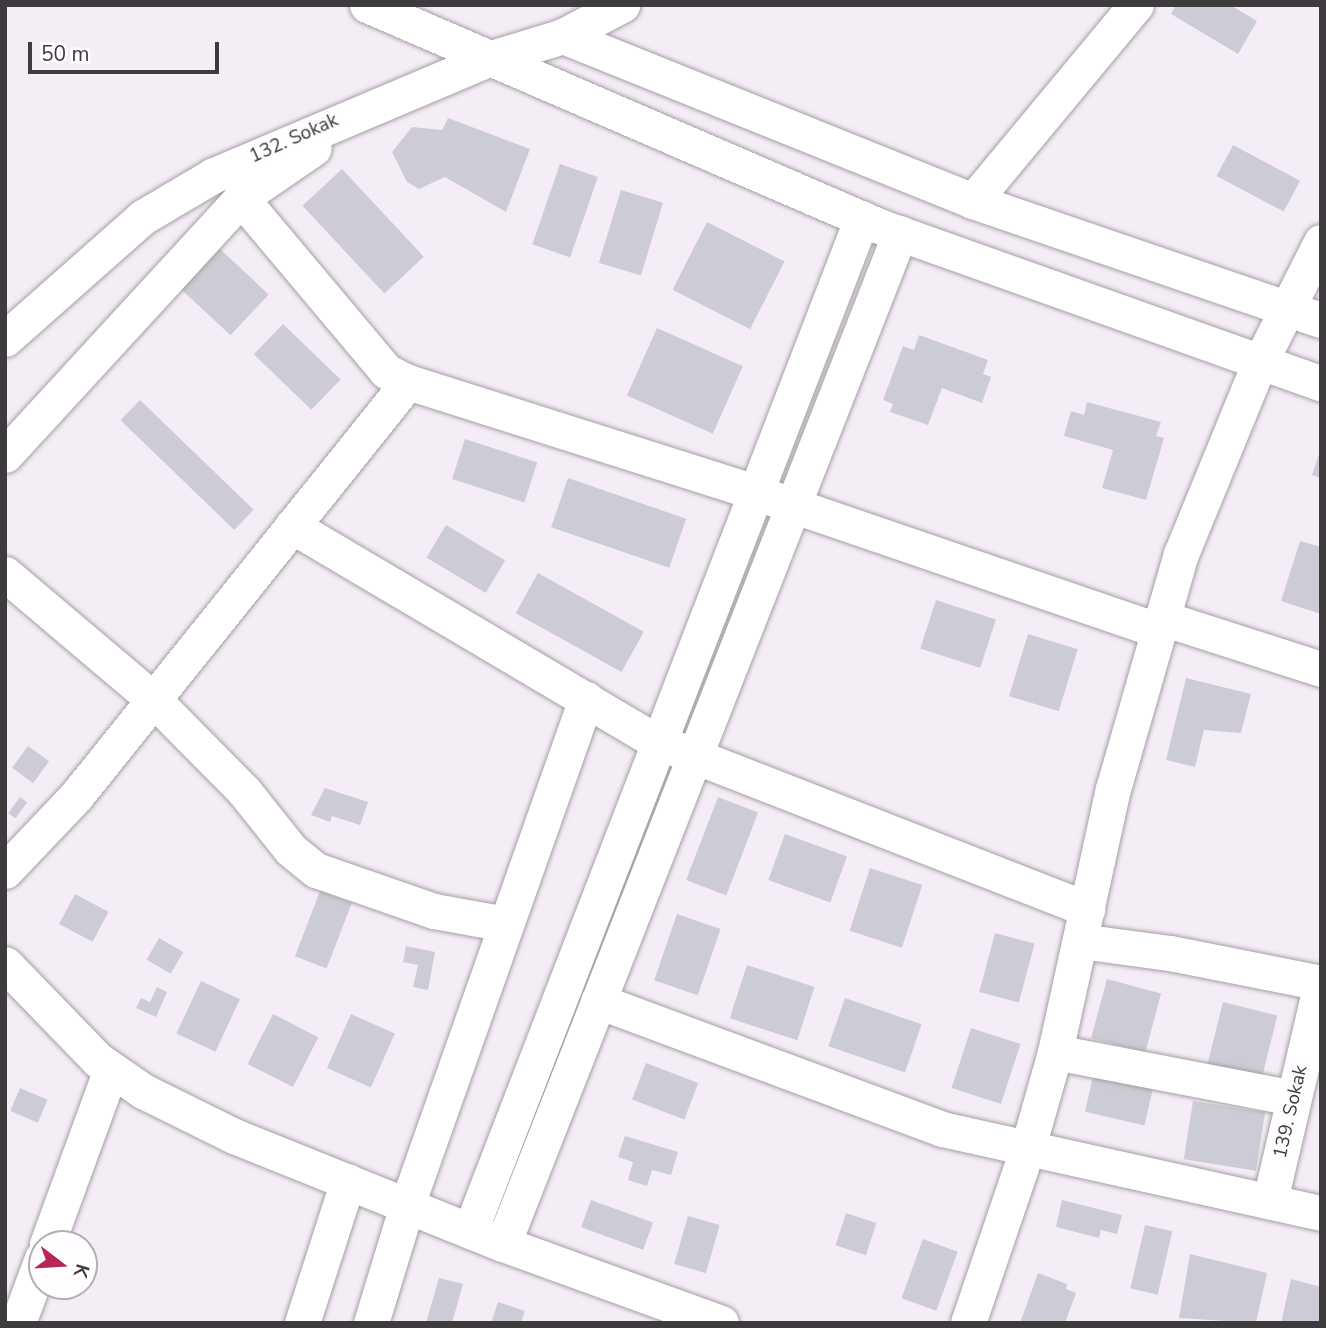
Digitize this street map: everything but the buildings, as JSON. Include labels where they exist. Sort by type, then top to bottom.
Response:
[{"type":"street","points":[[367,5],[403,13],[488,59],[862,218],[1259,364],[1321,383]]},
{"type":"street","name":"132. Sokak","points":[[5,339],[143,217],[214,175],[488,59],[562,36],[622,5]]},
{"type":"street","points":[[972,201],[1136,5]]},
{"type":"street","points":[[562,36],[972,201],[1305,315]]},
{"type":"street","points":[[5,455],[241,198],[300,156],[423,85]]},
{"type":"street","points":[[241,198],[386,371],[408,382],[1160,624],[1321,669]]},
{"type":"street","points":[[470,1231],[656,741],[862,218]]},
{"type":"street","points":[[503,1244],[900,233]]},
{"type":"street","points":[[968,1323],[1028,1147],[1055,1052],[1113,789],[1181,554],[1259,364],[1305,315],[1321,242]]},
{"type":"street","points":[[5,871],[77,795],[408,382]]},
{"type":"street","points":[[292,526],[656,741],[694,755],[1084,925],[1170,953],[1321,983]]},
{"type":"street","points":[[5,575],[153,699],[244,791],[290,850],[316,870],[421,907],[506,924]]},
{"type":"street","points":[[371,1323],[407,1205],[586,699]]},
{"type":"street","points":[[5,964],[30,995],[111,1069],[143,1091],[234,1136],[503,1244],[638,1309],[721,1323]]},
{"type":"street","name":"139. Sokak","points":[[1270,1201],[1321,983]]},
{"type":"street","points":[[598,1001],[942,1129],[1321,1213]]},
{"type":"street","points":[[1055,1052],[1294,1098]]},
{"type":"street","points":[[52,1230],[111,1069]]},
{"type":"street","points":[[302,1323],[348,1181]]},
{"type":"street","points":[[18,1323],[28,1296]]}]
